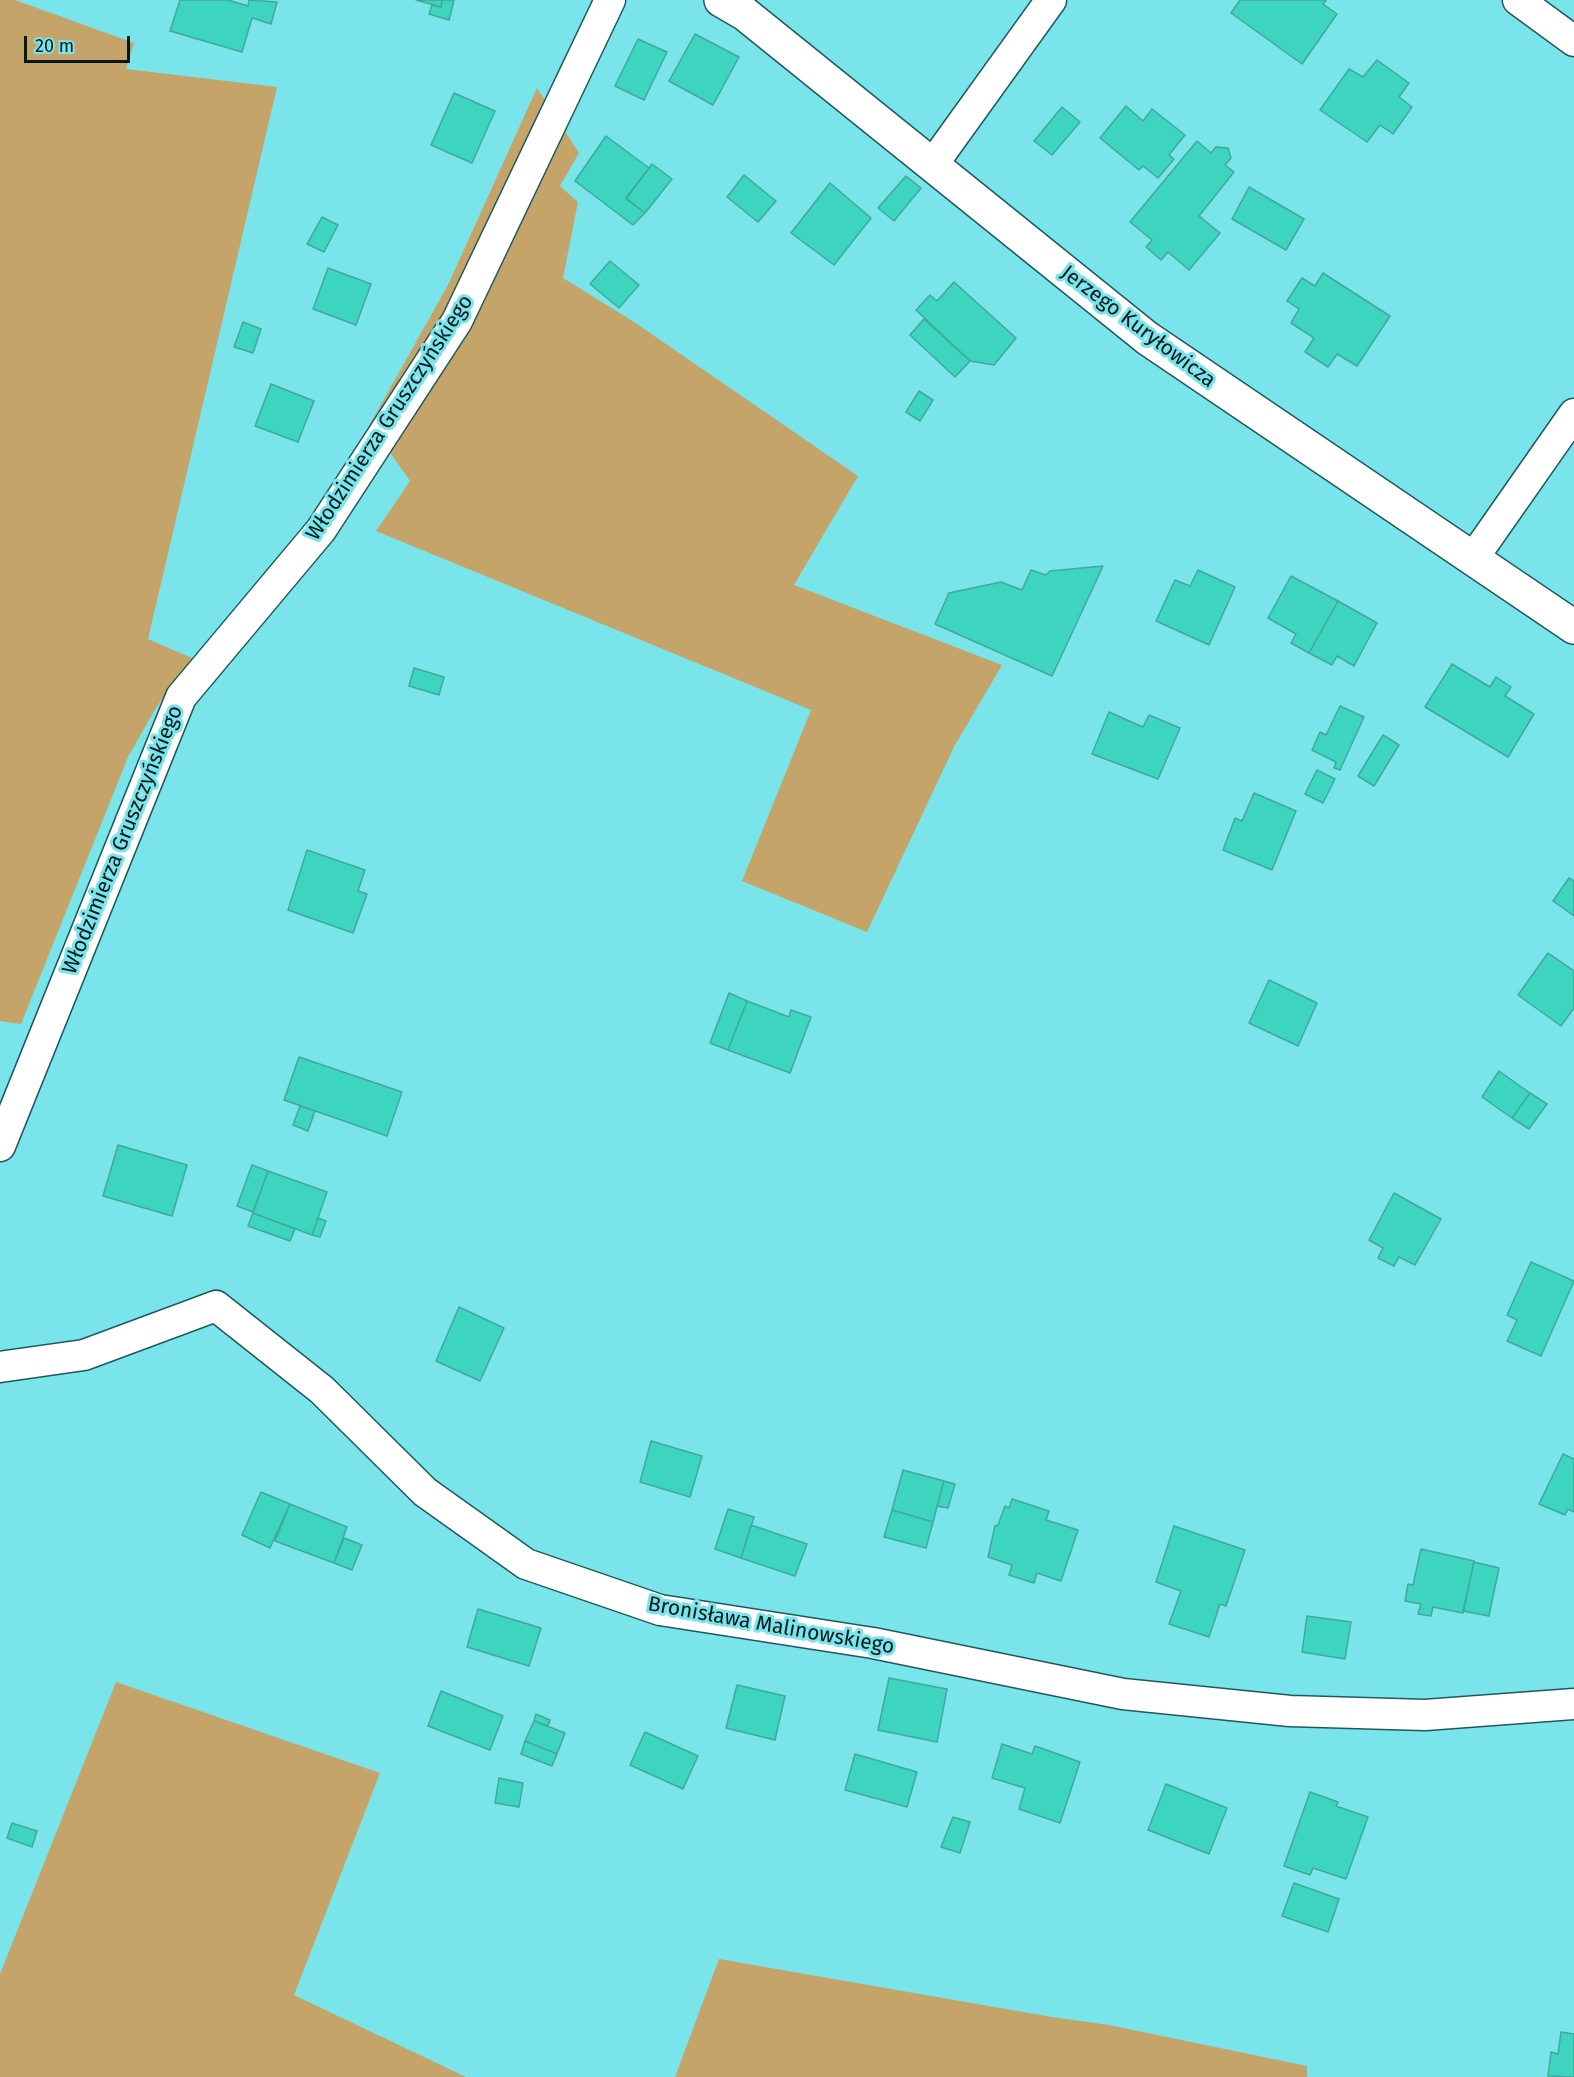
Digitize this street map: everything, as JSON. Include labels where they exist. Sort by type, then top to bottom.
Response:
[{"type":"street","name":"Włodzimierza Gruszczyńskiego","points":[[0,1146],[181,697],[321,530],[457,321],[610,0]]},
{"type":"street","name":"Jerzego Kuryłowicza","points":[[721,0],[745,14],[1147,338],[1328,462],[1474,557],[1574,627]]},
{"type":"street","points":[[933,164],[1052,0]]},
{"type":"street","points":[[1518,0],[1574,41]]},
{"type":"street","points":[[1474,557],[1574,414]]},
{"type":"street","name":"Bronisława Malinowskiego","points":[[0,1367],[84,1354],[216,1306],[322,1390],[425,1492],[526,1564],[660,1610],[873,1642],[1123,1694],[1290,1712],[1425,1715],[1574,1704]]},
{"type":"shaded area","points":[[0,0],[15,0],[134,43],[126,69],[277,87],[148,639],[194,659],[157,706],[128,757],[21,1024],[0,1021]]},
{"type":"shaded area","points":[[537,88],[579,153],[560,186],[578,202],[563,278],[634,322],[858,476],[794,585],[1002,665],[954,747],[867,932],[742,881],[811,710],[376,531],[410,481],[370,424],[448,285]]},
{"type":"shaded area","points":[[116,1682],[380,1773],[294,1995],[466,2077],[0,2077],[0,1974]]},
{"type":"shaded area","points":[[719,1959],[1109,2025],[1307,2066],[1307,2077],[675,2077]]},
{"type":"building","points":[[180,0],[228,0],[248,6],[249,0],[277,2],[271,24],[252,18],[242,52],[170,31]]},
{"type":"building","points":[[416,0],[442,0],[441,7]]},
{"type":"building","points":[[442,0],[454,0],[449,20],[429,14],[432,5],[441,7]]},
{"type":"building","points":[[1240,0],[1326,0],[1323,4],[1337,14],[1302,64],[1231,13]]},
{"type":"building","points":[[695,34],[739,57],[713,105],[669,81]]},
{"type":"building","points":[[638,39],[667,52],[644,100],[615,86]]},
{"type":"building","points":[[1377,60],[1409,83],[1399,97],[1412,107],[1393,134],[1380,125],[1367,142],[1320,110],[1349,69],[1363,77]]},
{"type":"building","points":[[454,93],[495,111],[472,163],[431,145]]},
{"type":"building","points":[[1126,106],[1143,121],[1152,109],[1185,135],[1169,155],[1174,159],[1158,178],[1143,166],[1139,170],[1100,138]]},
{"type":"building","points":[[1062,107],[1080,122],[1052,155],[1034,141]]},
{"type":"building","points":[[606,136],[649,168],[626,198],[645,213],[633,225],[575,181]]},
{"type":"building","points":[[1197,141],[1211,153],[1216,147],[1228,148],[1231,158],[1225,165],[1234,172],[1199,216],[1220,233],[1189,270],[1168,252],[1161,260],[1146,247],[1152,240],[1130,222]]},
{"type":"building","points":[[652,164],[672,179],[645,213],[626,199]]},
{"type":"building","points":[[744,175],[776,201],[758,222],[727,197]]},
{"type":"building","points":[[906,176],[921,188],[894,221],[878,208]]},
{"type":"building","points":[[830,183],[871,218],[834,265],[791,233]]},
{"type":"building","points":[[1249,187],[1304,219],[1286,250],[1232,219]]},
{"type":"building","points":[[322,217],[338,225],[324,252],[307,244]]},
{"type":"building","points":[[610,261],[639,285],[619,308],[590,284]]},
{"type":"building","points":[[328,268],[371,284],[356,325],[313,309]]},
{"type":"building","points":[[1323,273],[1390,316],[1357,366],[1337,354],[1328,367],[1305,352],[1314,338],[1291,323],[1299,309],[1287,301],[1302,278],[1315,286]]},
{"type":"building","points":[[954,282],[1016,338],[994,365],[970,361],[916,310],[930,295],[937,301]]},
{"type":"building","points":[[924,319],[970,361],[955,377],[910,335]]},
{"type":"building","points":[[243,322],[261,329],[253,353],[234,347]]},
{"type":"building","points":[[271,384],[314,401],[298,442],[255,426]]},
{"type":"building","points":[[919,391],[933,400],[920,421],[906,412]]},
{"type":"building","points":[[1103,566],[1052,676],[935,624],[949,593],[1001,582],[1022,590],[1031,570],[1046,575],[1050,571]]},
{"type":"building","points":[[1198,570],[1235,587],[1209,645],[1156,621],[1175,580],[1190,586]]},
{"type":"building","points":[[1291,576],[1338,601],[1309,653],[1291,643],[1296,634],[1268,618]]},
{"type":"building","points":[[1338,601],[1377,623],[1354,666],[1337,656],[1332,665],[1309,653]]},
{"type":"building","points":[[1452,664],[1490,687],[1496,677],[1511,687],[1505,696],[1534,714],[1508,757],[1425,707]]},
{"type":"building","points":[[414,668],[444,677],[439,695],[409,686]]},
{"type":"building","points":[[1340,706],[1364,717],[1340,770],[1334,768],[1336,762],[1312,750],[1320,732],[1326,735]]},
{"type":"building","points":[[1109,712],[1143,727],[1149,715],[1180,728],[1158,779],[1092,754]]},
{"type":"building","points":[[1383,735],[1399,745],[1374,786],[1358,776]]},
{"type":"building","points":[[1317,770],[1335,779],[1323,803],[1305,794]]},
{"type":"building","points":[[1254,793],[1296,811],[1272,870],[1223,850],[1235,818],[1242,821]]},
{"type":"building","points":[[307,850],[365,870],[358,891],[367,894],[353,933],[288,910]]},
{"type":"building","points":[[1569,878],[1574,881],[1574,916],[1553,901]]},
{"type":"building","points":[[1548,953],[1574,971],[1574,1008],[1561,1026],[1518,995]]},
{"type":"building","points":[[1269,980],[1317,1003],[1298,1046],[1249,1023]]},
{"type":"building","points":[[729,993],[747,1001],[728,1050],[710,1043]]},
{"type":"building","points":[[747,1001],[789,1017],[791,1010],[811,1017],[790,1073],[728,1050]]},
{"type":"building","points":[[299,1057],[402,1092],[387,1136],[284,1100]]},
{"type":"building","points":[[1499,1071],[1530,1093],[1512,1118],[1482,1097]]},
{"type":"building","points":[[1530,1093],[1547,1104],[1529,1129],[1512,1118]]},
{"type":"building","points":[[300,1106],[315,1111],[308,1131],[293,1125]]},
{"type":"building","points":[[118,1145],[187,1165],[172,1216],[103,1196]]},
{"type":"building","points":[[252,1165],[268,1171],[253,1212],[237,1206]]},
{"type":"building","points":[[268,1171],[327,1192],[312,1235],[253,1213]]},
{"type":"building","points":[[1394,1193],[1441,1219],[1415,1265],[1399,1257],[1394,1266],[1378,1258],[1383,1248],[1369,1240]]},
{"type":"building","points":[[253,1213],[295,1229],[290,1241],[248,1226]]},
{"type":"building","points":[[318,1218],[326,1221],[320,1237],[312,1235]]},
{"type":"building","points":[[1531,1262],[1574,1281],[1541,1356],[1507,1341],[1517,1320],[1507,1315]]},
{"type":"building","points":[[459,1307],[504,1328],[480,1381],[436,1361]]},
{"type":"building","points":[[651,1441],[702,1456],[690,1497],[640,1482]]},
{"type":"building","points":[[1563,1454],[1574,1459],[1574,1512],[1568,1509],[1565,1515],[1539,1504]]},
{"type":"building","points":[[903,1470],[944,1481],[933,1522],[892,1510]]},
{"type":"building","points":[[944,1481],[955,1484],[948,1508],[937,1506]]},
{"type":"building","points":[[261,1492],[290,1504],[270,1548],[242,1535]]},
{"type":"building","points":[[1012,1499],[1049,1511],[1046,1520],[1078,1530],[1061,1581],[1037,1573],[1034,1583],[1009,1575],[1012,1565],[988,1557],[995,1526],[998,1525],[1005,1506],[1009,1508]]},
{"type":"building","points":[[290,1504],[347,1527],[334,1563],[275,1541]]},
{"type":"building","points":[[728,1509],[754,1517],[741,1558],[715,1549]]},
{"type":"building","points":[[892,1510],[933,1522],[926,1548],[884,1537]]},
{"type":"building","points":[[751,1525],[807,1544],[795,1576],[741,1558]]},
{"type":"building","points":[[1174,1526],[1245,1550],[1226,1606],[1220,1604],[1209,1637],[1169,1624],[1181,1591],[1156,1582]]},
{"type":"building","points":[[344,1538],[362,1545],[352,1570],[334,1563]]},
{"type":"building","points":[[1421,1549],[1474,1561],[1463,1613],[1433,1607],[1431,1616],[1418,1614],[1421,1604],[1405,1601],[1408,1584],[1413,1585]]},
{"type":"building","points":[[1474,1562],[1499,1568],[1489,1616],[1463,1611]]},
{"type":"building","points":[[478,1609],[541,1628],[529,1666],[467,1647]]},
{"type":"building","points":[[1307,1616],[1351,1622],[1345,1659],[1302,1652]]},
{"type":"building","points":[[889,1678],[947,1689],[937,1742],[878,1730]]},
{"type":"building","points":[[737,1685],[785,1696],[775,1740],[726,1728]]},
{"type":"building","points":[[441,1691],[503,1716],[490,1750],[428,1726]]},
{"type":"building","points":[[536,1714],[550,1720],[548,1726],[534,1721]]},
{"type":"building","points":[[534,1721],[565,1733],[557,1754],[525,1741]]},
{"type":"building","points":[[645,1732],[698,1756],[683,1789],[630,1765]]},
{"type":"building","points":[[525,1741],[557,1754],[552,1766],[521,1754]]},
{"type":"building","points":[[1002,1744],[1032,1754],[1035,1746],[1080,1762],[1060,1823],[1019,1809],[1025,1788],[992,1778]]},
{"type":"building","points":[[855,1754],[917,1772],[907,1807],[845,1790]]},
{"type":"building","points":[[499,1778],[523,1783],[519,1807],[495,1803]]},
{"type":"building","points":[[1166,1784],[1227,1808],[1209,1854],[1148,1830]]},
{"type":"building","points":[[1310,1792],[1338,1802],[1336,1806],[1368,1817],[1346,1879],[1313,1868],[1310,1875],[1284,1866]]},
{"type":"building","points":[[953,1817],[970,1822],[960,1853],[941,1847]]},
{"type":"building","points":[[12,1823],[37,1831],[32,1847],[7,1838]]},
{"type":"building","points":[[1294,1883],[1339,1899],[1328,1932],[1282,1916]]},
{"type":"building","points":[[1561,2032],[1574,2034],[1574,2077],[1548,2076],[1551,2052],[1558,2054]]}]
